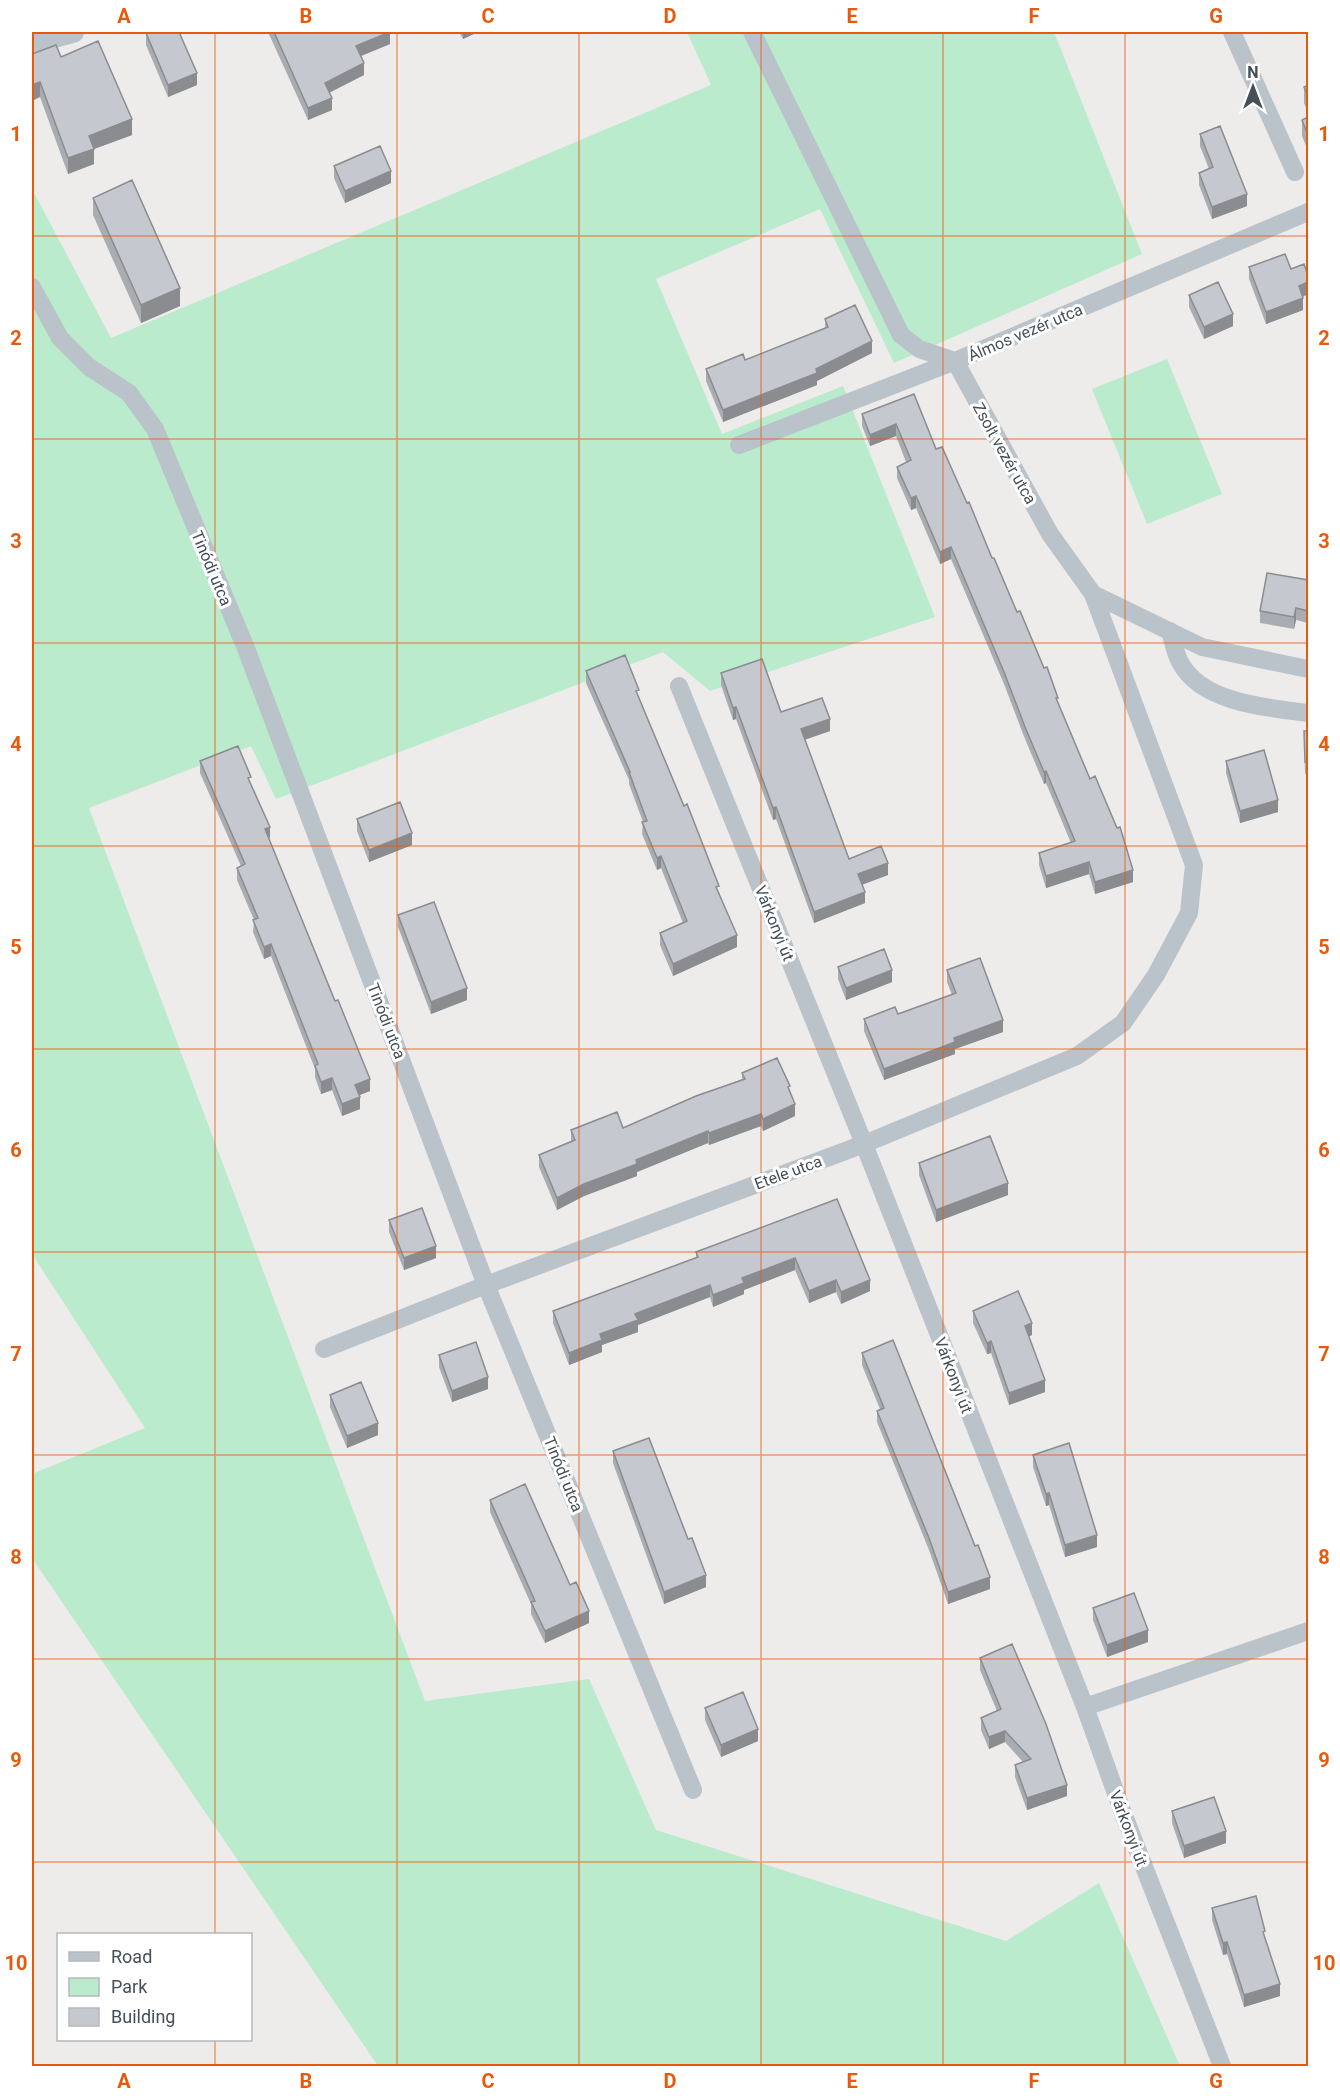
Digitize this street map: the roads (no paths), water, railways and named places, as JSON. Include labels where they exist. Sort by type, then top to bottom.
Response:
[{"type":"street","points":[[32,43],[73,32]]},
{"type":"street","points":[[752,32],[901,335],[919,350],[955,361]]},
{"type":"street","points":[[1232,32],[1295,172]]},
{"type":"street","name":"Álmos vezér utca","points":[[739,445],[955,361],[1308,212]]},
{"type":"street","name":"Tinódi utca","points":[[32,287],[60,339],[89,367],[129,393],[155,429],[247,651],[486,1285],[693,1790]]},
{"type":"street","name":"Zsolt vezér utca","points":[[955,361],[1050,534],[1093,594],[1194,865],[1189,913]]},
{"type":"street","points":[[1093,594],[1202,647],[1308,669]]},
{"type":"street","points":[[1170,631],[1180,662],[1192,679],[1212,693],[1263,708],[1308,713]]},
{"type":"street","name":"Várkonyi út","points":[[679,686],[864,1144],[1085,1707],[1123,1813],[1222,2067]]},
{"type":"street","name":"Etele utca","points":[[324,1349],[486,1285],[864,1144],[1077,1056],[1123,1023],[1156,975],[1189,913]]},
{"type":"street","points":[[1085,1707],[1308,1631]]}]
